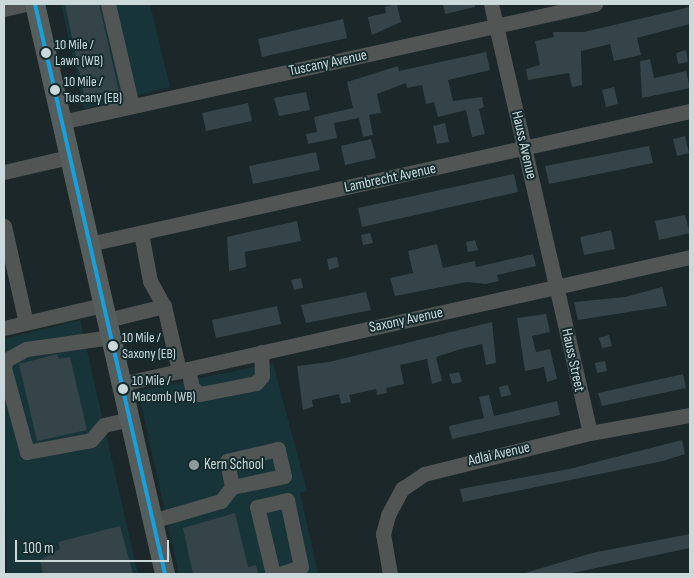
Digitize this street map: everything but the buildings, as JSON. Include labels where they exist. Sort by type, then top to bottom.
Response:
[{"type":"main road","points":[[35,4],[164,574]]},
{"type":"street","points":[[4,9],[25,4]]},
{"type":"street","points":[[108,4],[132,106]]},
{"type":"street","name":"Hauss Avenue","points":[[491,4],[557,287]]},
{"type":"street","name":"Tuscany Avenue","points":[[61,122],[595,4]]},
{"type":"street","name":"Lambrecht Avenue","points":[[89,244],[690,111]]},
{"type":"street","points":[[4,172],[69,157]]},
{"type":"street","points":[[4,226],[26,323]]},
{"type":"street","points":[[141,233],[150,281],[164,306],[183,370],[192,388],[200,394],[256,383],[262,376],[261,352]]},
{"type":"street","name":"Saxony Avenue","points":[[121,384],[690,257]]},
{"type":"street","name":"Hauss Street","points":[[557,287],[590,434]]},
{"type":"street","points":[[129,419],[104,425],[91,440],[27,452],[4,368],[6,360],[26,349],[107,321],[164,306]]},
{"type":"street","points":[[4,328],[26,323],[107,321]]},
{"type":"street","name":"Adlai Avenue","points":[[390,574],[383,534],[388,514],[398,494],[413,480],[440,467],[590,434],[690,415]]},
{"type":"street","points":[[152,520],[221,501],[232,487]]},
{"type":"street","points":[[273,574],[257,507],[287,500],[301,567],[279,574]]},
{"type":"shaded area","points":[[61,4],[150,4],[170,87],[84,109]]},
{"type":"shaded area","points":[[80,320],[138,574],[7,574],[4,339]]},
{"type":"shaded area","points":[[273,363],[307,491],[300,493],[318,574],[179,574],[138,391]]},
{"type":"transit line","points":[[35,4],[165,574]]},
{"type":"place","name":"10 Mile / Lawn (WB)","points":[[46,53]]},
{"type":"place","name":"10 Mile / Tuscany (EB)","points":[[55,90]]},
{"type":"place","name":"10 Mile / Saxony (EB)","points":[[113,346]]},
{"type":"place","name":"10 Mile / Macomb (WB)","points":[[123,389]]},
{"type":"place","name":"Kern School","points":[[194,465]]}]
